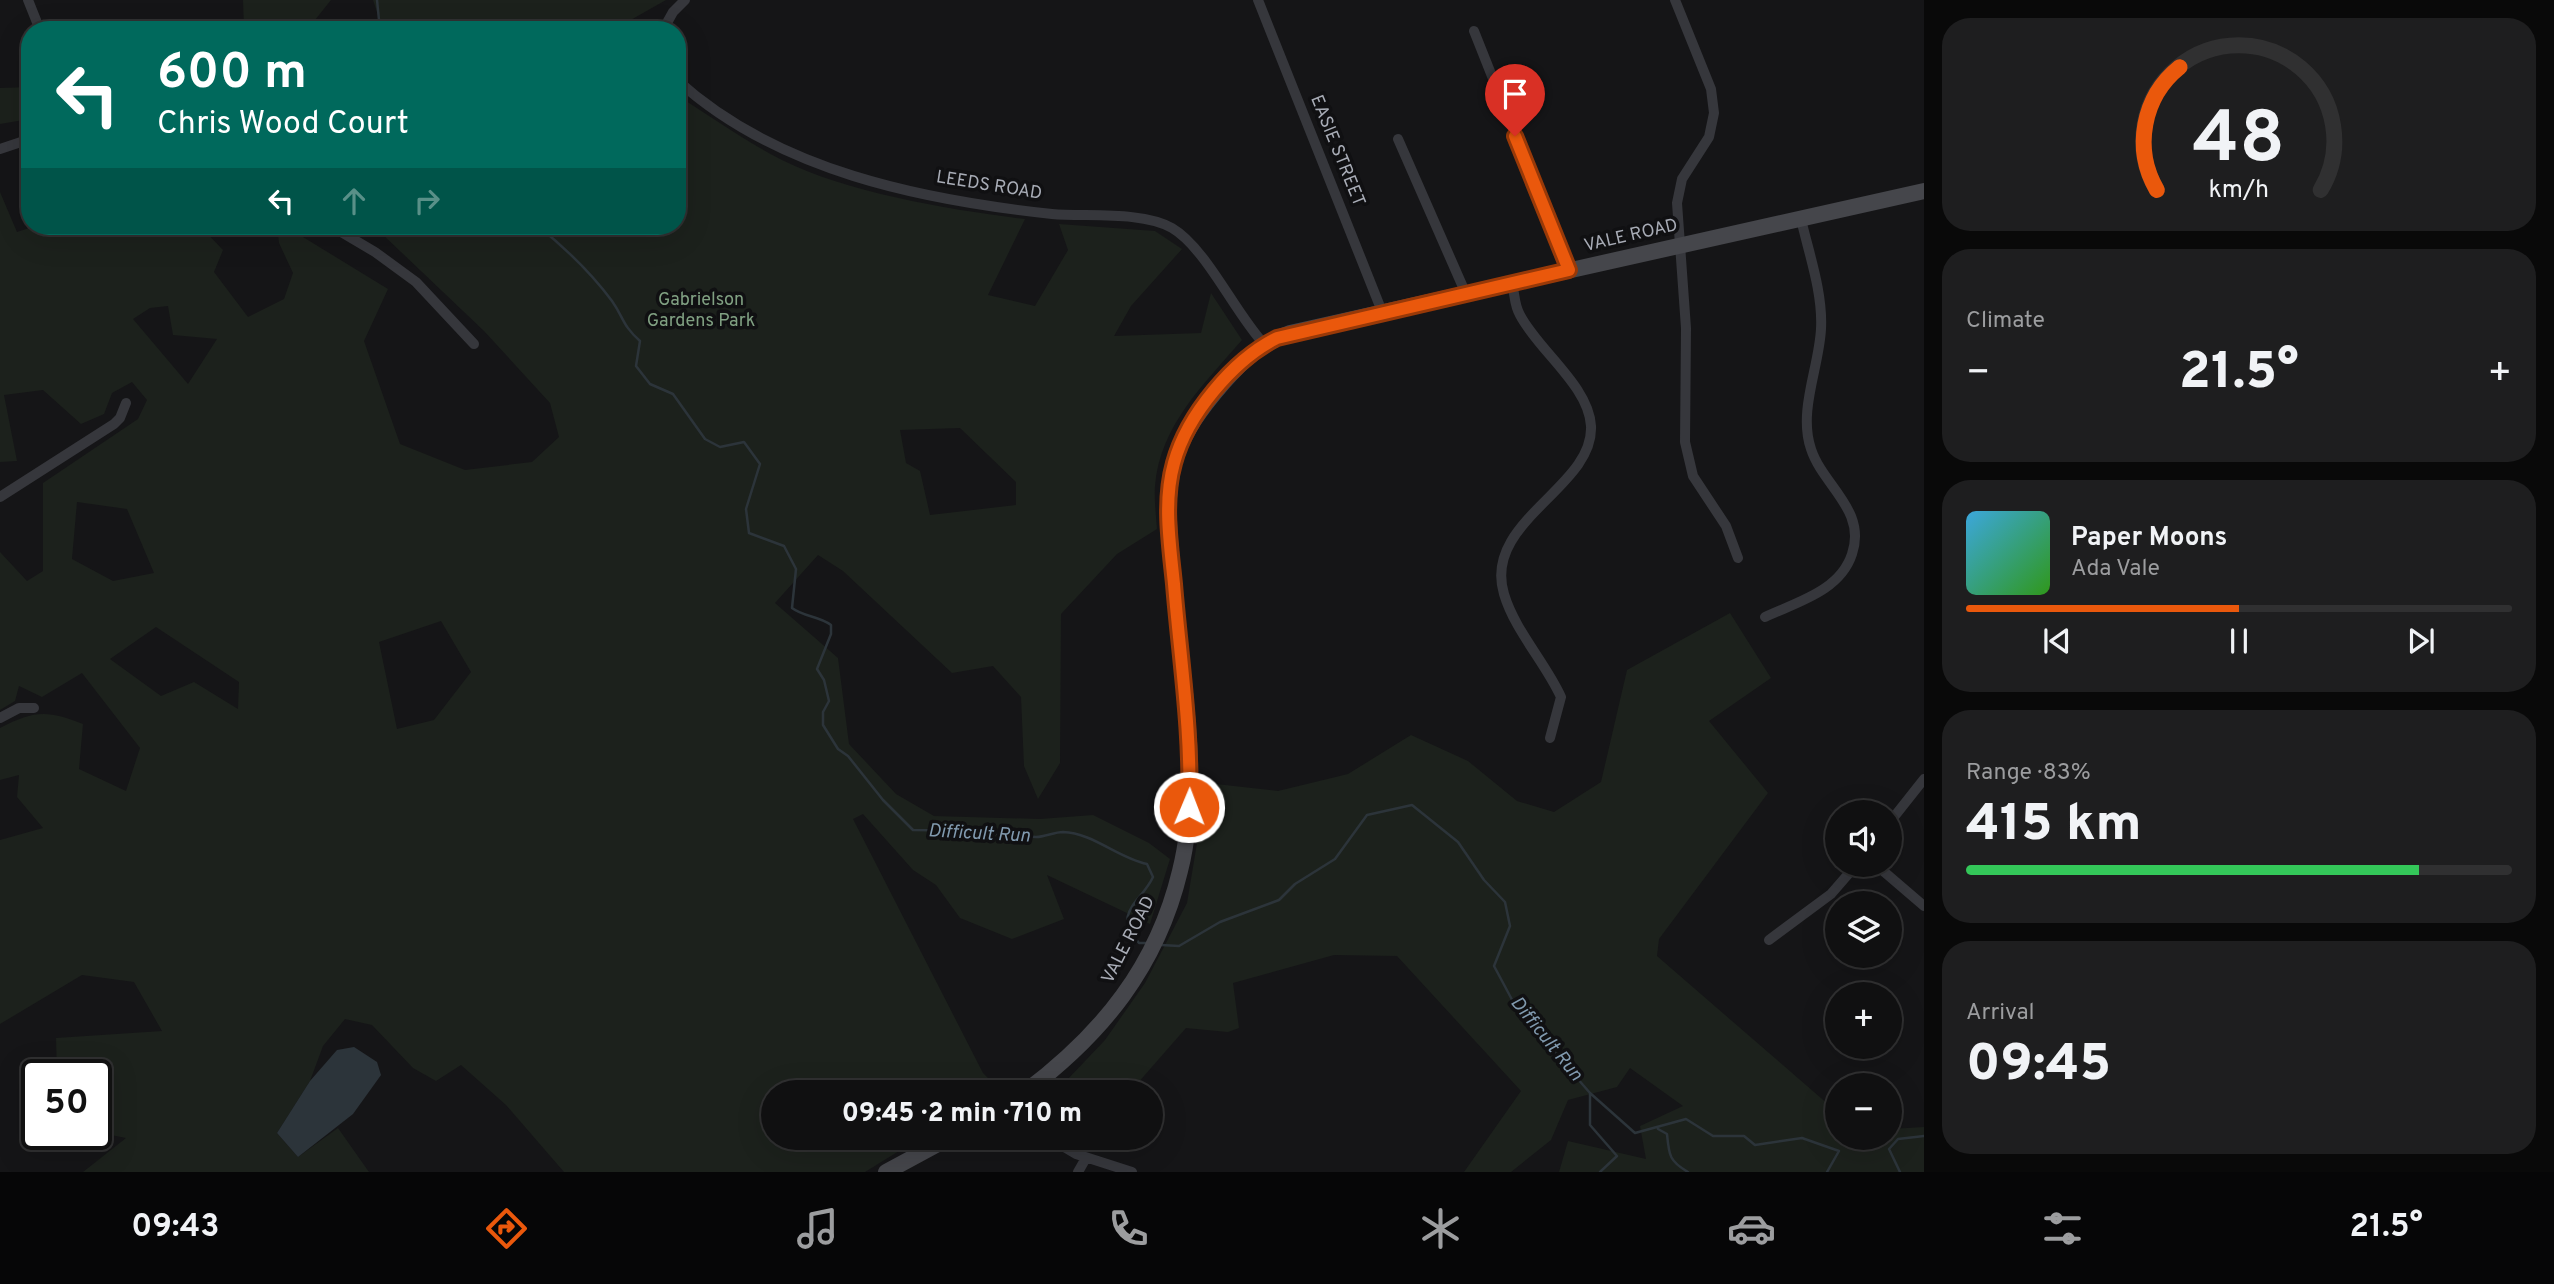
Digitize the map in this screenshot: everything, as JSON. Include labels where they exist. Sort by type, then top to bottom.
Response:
[{"type":"main road","name":"VALE ROAD","points":[[1039,1080],[1096,1032],[1112,1013],[1147,955],[1172,899],[1185,847],[1189,790],[1186,724],[1169,540],[1170,480],[1180,447],[1199,413],[1233,372],[1264,344],[1290,333],[1924,191]]},
{"type":"main road","points":[[886,1172],[927,1150]]},
{"type":"street","points":[[28,0],[36,21]]},
{"type":"street","points":[[668,21],[685,0]]},
{"type":"street","name":"EASIE STREET","points":[[1258,0],[1383,314]]},
{"type":"street","points":[[1675,0],[1711,89],[1714,113],[1709,137],[1687,168],[1678,190],[1686,328],[1683,421],[1688,461],[1698,487],[1726,526],[1738,558]]},
{"type":"street","points":[[1474,31],[1569,270]]},
{"type":"street","name":"LEEDS ROAD","points":[[686,86],[780,147],[848,174],[919,193],[994,206],[1146,219],[1171,227],[1191,243],[1264,344]]},
{"type":"street","points":[[1398,139],[1466,294]]},
{"type":"street","points":[[0,149],[21,142]]},
{"type":"street","points":[[1765,617],[1832,584],[1845,570],[1855,543],[1851,516],[1811,451],[1807,432],[1821,327],[1818,294],[1801,219]]},
{"type":"street","points":[[346,235],[416,282],[474,344]]},
{"type":"street","points":[[1512,284],[1520,315],[1579,392],[1591,422],[1584,452],[1518,531],[1502,575],[1508,605],[1561,697],[1550,738]]},
{"type":"street","points":[[0,497],[114,424],[120,418],[126,403]]},
{"type":"street","points":[[0,718],[19,708],[34,708]]},
{"type":"street","points":[[1902,807],[1924,779]]},
{"type":"street","points":[[1769,940],[1831,894],[1846,877]]},
{"type":"street","points":[[1890,877],[1924,906]]},
{"type":"street","points":[[1071,1150],[1086,1158],[1132,1172]]},
{"type":"street","points":[[1078,1172],[1086,1158]]},
{"type":"green space","points":[[243,0],[331,0],[314,21],[244,21]]},
{"type":"green space","points":[[373,0],[666,0],[629,21],[380,21]]},
{"type":"green space","points":[[21,87],[21,120],[0,124],[0,88]]},
{"type":"green space","name":"Gabrielson Gardens Park","points":[[686,101],[755,145],[808,172],[900,198],[1025,219],[988,295],[1035,306],[1068,250],[1059,224],[1155,231],[1182,249],[1131,306],[1114,336],[1201,333],[1211,293],[1242,340],[1186,406],[1166,444],[1155,486],[1157,529],[1117,554],[1061,614],[1060,763],[1038,799],[1024,766],[1021,697],[993,666],[952,673],[843,571],[818,555],[775,603],[838,658],[849,744],[896,794],[934,816],[1040,819],[1093,815],[1149,843],[1170,859],[1150,924],[1047,875],[1064,919],[1012,939],[960,918],[936,885],[913,870],[863,814],[853,819],[983,1073],[990,1080],[761,1080],[761,1150],[901,1150],[865,1172],[564,1172],[506,1105],[461,1065],[436,1081],[413,1068],[372,1025],[345,1019],[323,1046],[310,1081],[277,1133],[298,1157],[338,1128],[369,1172],[83,1172],[126,1138],[112,1135],[112,1059],[57,1059],[56,1038],[162,1031],[134,982],[82,975],[0,1024],[0,840],[43,828],[17,797],[19,775],[0,780],[0,728],[22,718],[41,714],[60,716],[83,724],[79,769],[126,791],[140,748],[82,673],[42,697],[19,686],[15,701],[0,710],[0,552],[27,581],[43,571],[43,483],[138,419],[147,400],[132,382],[112,393],[104,414],[81,424],[43,390],[4,395],[17,461],[0,462],[0,192],[17,232],[21,231],[21,235],[209,235],[223,250],[214,272],[248,317],[284,299],[293,273],[278,235],[300,235],[388,289],[364,341],[400,444],[465,470],[532,462],[559,437],[550,403],[484,331],[383,235],[686,235]],"holes":[[[168,306],[173,335],[217,339],[188,384],[133,319],[150,308]],[[960,428],[1016,482],[1016,505],[930,515],[920,471],[906,463],[900,430]],[[77,502],[127,509],[154,573],[113,581],[72,559]],[[441,621],[471,672],[434,720],[397,729],[379,642]],[[156,627],[239,682],[238,709],[194,682],[161,696],[110,659]]]},
{"type":"green space","points":[[1730,613],[1771,678],[1709,721],[1768,793],[1659,939],[1657,956],[1825,1102],[1825,1150],[1902,1150],[1902,1128],[1924,1127],[1924,1172],[1559,1172],[1568,1141],[1646,1159],[1640,1126],[1683,1106],[1630,1068],[1617,1087],[1568,1100],[1551,1140],[1511,1172],[1464,1172],[1521,1091],[1397,956],[1334,955],[1233,983],[1239,1028],[1228,1032],[1186,1028],[1140,1080],[1067,1080],[1105,1040],[1145,983],[1187,903],[1207,783],[1278,791],[1348,774],[1411,735],[1468,761],[1517,801],[1554,812],[1601,782],[1627,670]]},
{"type":"shaded area","points":[[354,1047],[377,1062],[381,1075],[353,1114],[298,1157],[277,1133],[310,1081],[337,1050]]},
{"type":"waterway","name":"Difficult Run","points":[[377,0],[379,21]]},
{"type":"waterway","name":"Difficult Run","points":[[549,235],[596,281],[612,301],[626,326],[640,341],[636,366],[650,384],[673,394],[705,439],[720,447],[744,442],[760,464],[746,509],[749,533],[784,546],[796,569],[792,608],[831,625],[831,634],[817,669],[824,680],[829,701],[823,712],[823,725],[838,749],[848,756],[883,800],[913,830],[1036,837],[1060,832],[1074,833],[1147,864],[1153,877],[1128,915],[1131,932],[1139,943],[1147,943]]},
{"type":"waterway","name":"Difficult Run","points":[[1161,945],[1179,946],[1220,922],[1279,900],[1295,884],[1335,859],[1367,815],[1412,805],[1458,842],[1484,880],[1505,902],[1510,926],[1494,966],[1517,1009],[1590,1093],[1590,1125],[1617,1156],[1600,1172]]},
{"type":"waterway","points":[[1590,1093],[1635,1133],[1686,1119],[1713,1136],[1744,1136],[1755,1145],[1802,1138],[1839,1151],[1827,1172]]},
{"type":"waterway","points":[[1658,1129],[1667,1134],[1674,1161],[1688,1172]]},
{"type":"waterway","points":[[1900,1172],[1889,1149],[1898,1139],[1924,1136]]},
{"type":"route","points":[[1189,807],[1189,762],[1169,540],[1170,480],[1186,433],[1214,393],[1233,372],[1251,354],[1277,338],[1569,270],[1515,136]]}]
